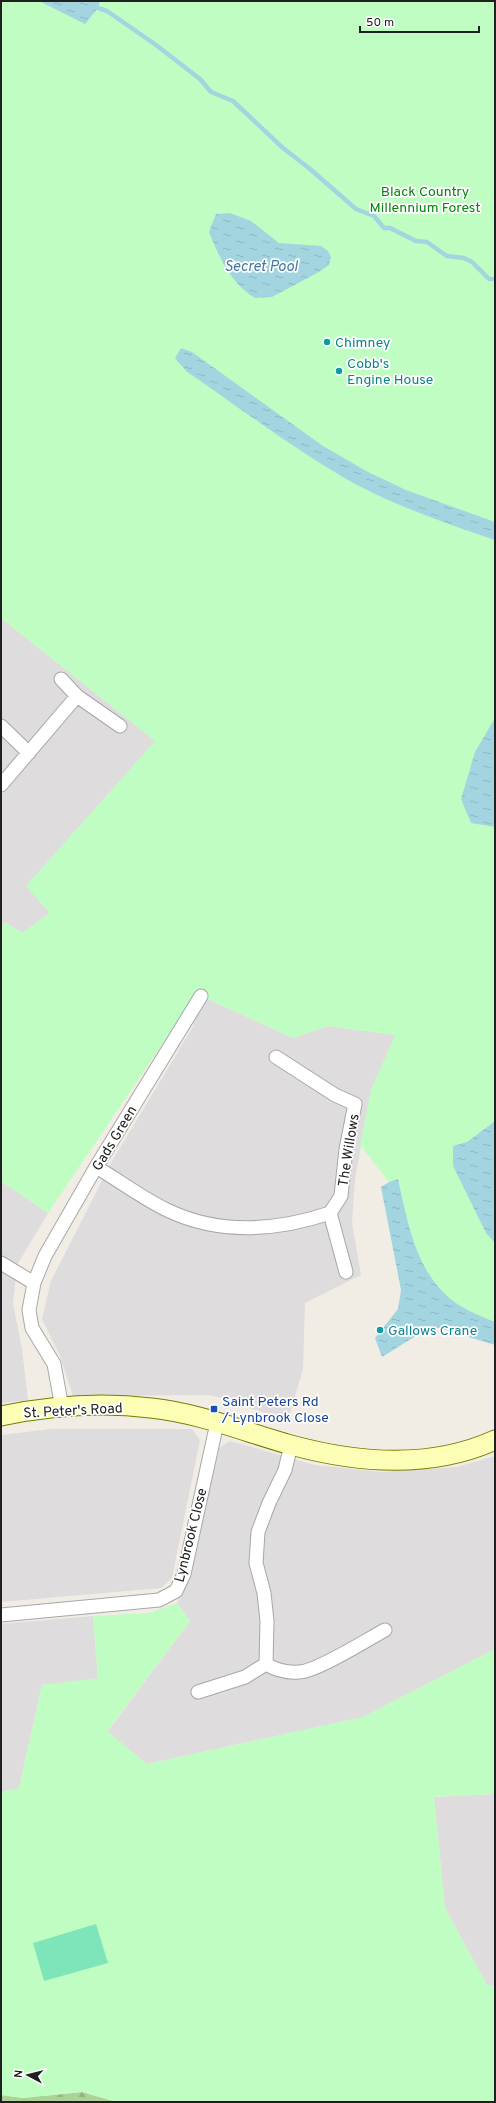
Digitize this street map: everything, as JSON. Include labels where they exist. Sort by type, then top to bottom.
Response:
[{"type":"street","points":[[60,679],[77,696],[120,726]]},
{"type":"street","points":[[1,785],[77,696]]},
{"type":"street","points":[[1,726],[29,753]]},
{"type":"street","name":"Gads Green","points":[[62,1408],[54,1364],[32,1328],[29,1310],[34,1282],[45,1256],[96,1167],[200,996]]},
{"type":"street","name":"The Willows","points":[[276,1056],[335,1095],[355,1104],[346,1149],[341,1196],[330,1213]]},
{"type":"street","points":[[96,1167],[167,1210],[190,1219],[221,1226],[258,1228],[288,1226],[330,1213],[346,1272]]},
{"type":"street","points":[[1,1263],[34,1282]]},
{"type":"street","name":"St. Peter's Road","points":[[1,1416],[62,1408],[99,1406],[152,1408],[240,1428],[291,1445],[323,1453],[366,1459],[406,1460],[440,1457],[480,1447],[495,1440]]},
{"type":"street","name":"Lynbrook Close","points":[[1,1615],[159,1600],[176,1591],[184,1574],[217,1423]]},
{"type":"street","points":[[266,1664],[267,1621],[264,1593],[256,1563],[258,1532],[269,1503],[285,1470],[291,1445]]},
{"type":"street","points":[[266,1664],[276,1669],[300,1672],[324,1663],[385,1630]]},
{"type":"street","points":[[198,1692],[245,1676],[266,1664]]},
{"type":"shaded area","points":[[1,618],[156,741],[26,886],[50,913],[22,933],[5,922],[1,927]]},
{"type":"shaded area","points":[[201,996],[293,1038],[328,1026],[396,1035],[371,1090],[355,1179],[352,1223],[361,1275],[305,1303],[303,1369],[287,1423],[278,1418],[229,1400],[209,1395],[73,1396],[60,1356],[42,1319],[51,1281],[112,1161],[194,1025],[185,1021]]},
{"type":"shaded area","points":[[1,1181],[48,1213],[17,1265],[13,1304],[22,1349],[28,1400],[1,1403]]},
{"type":"shaded area","points":[[50,1429],[192,1429],[200,1440],[172,1578],[161,1588],[1,1602],[1,1435]]},
{"type":"shaded area","points":[[230,1441],[315,1465],[382,1472],[457,1467],[495,1456],[495,1649],[363,1717],[147,1764],[107,1732],[190,1621],[177,1603],[184,1590],[219,1448]]},
{"type":"shaded area","points":[[93,1616],[98,1679],[42,1685],[19,1788],[1,1792],[1,1624]]},
{"type":"shaded area","points":[[495,1794],[495,1985],[487,1985],[445,1908],[434,1797]]},
{"type":"green space","name":"Black Country Millennium Forest","points":[[1,1],[495,1],[495,1322],[459,1305],[445,1294],[433,1280],[416,1249],[398,1180],[389,1182],[360,1145],[371,1090],[395,1035],[328,1026],[293,1038],[201,996],[194,997],[48,1213],[1,1181],[1,927],[5,922],[22,933],[50,913],[26,886],[155,741],[1,618]]},
{"type":"green space","points":[[177,1603],[190,1621],[107,1731],[147,1764],[363,1717],[495,1649],[495,1794],[434,1797],[445,1908],[487,1985],[495,1985],[495,2099],[493,2102],[117,2102],[82,2092],[23,2098],[1,2095],[1,1792],[19,1788],[42,1685],[98,1678],[93,1616],[149,1613]]},
{"type":"green space","points":[[96,1924],[108,1963],[44,1981],[33,1943]]},
{"type":"green space","points":[[82,2092],[117,2102],[1,2102],[1,2095],[23,2098]]},
{"type":"water","points":[[39,1],[100,1],[98,8],[85,24]]},
{"type":"water","name":"Secret Pool","points":[[230,213],[251,221],[279,243],[321,246],[328,251],[331,257],[329,265],[272,297],[255,298],[233,278],[217,251],[209,232],[216,214]]},
{"type":"water","points":[[181,348],[192,352],[323,446],[368,472],[406,490],[495,522],[495,540],[442,522],[374,493],[357,485],[313,459],[186,371],[175,358]]},
{"type":"water","points":[[495,718],[495,827],[471,823],[461,799],[475,752]]},
{"type":"water","points":[[495,1121],[495,1243],[486,1233],[453,1166],[453,1146],[467,1142]]},
{"type":"water","points":[[398,1179],[416,1249],[424,1265],[433,1280],[445,1294],[463,1308],[495,1322],[495,1345],[432,1326],[382,1357],[375,1338],[398,1309],[401,1290],[381,1187]]},
{"type":"waterway","points":[[98,8],[107,11],[156,45],[200,79],[211,92],[233,101],[283,148],[356,209],[374,216],[384,228],[390,228],[416,241],[427,242],[447,256],[464,258],[472,262],[489,279],[493,279]]},
{"type":"place","name":"Chimney","points":[[327,342]]},
{"type":"place","name":"Cobb's Engine House","points":[[339,371]]},
{"type":"place","name":"Gallows Crane","points":[[380,1330]]},
{"type":"place","name":"Saint Peters Rd / Lynbrook Close","points":[[214,1409]]}]
